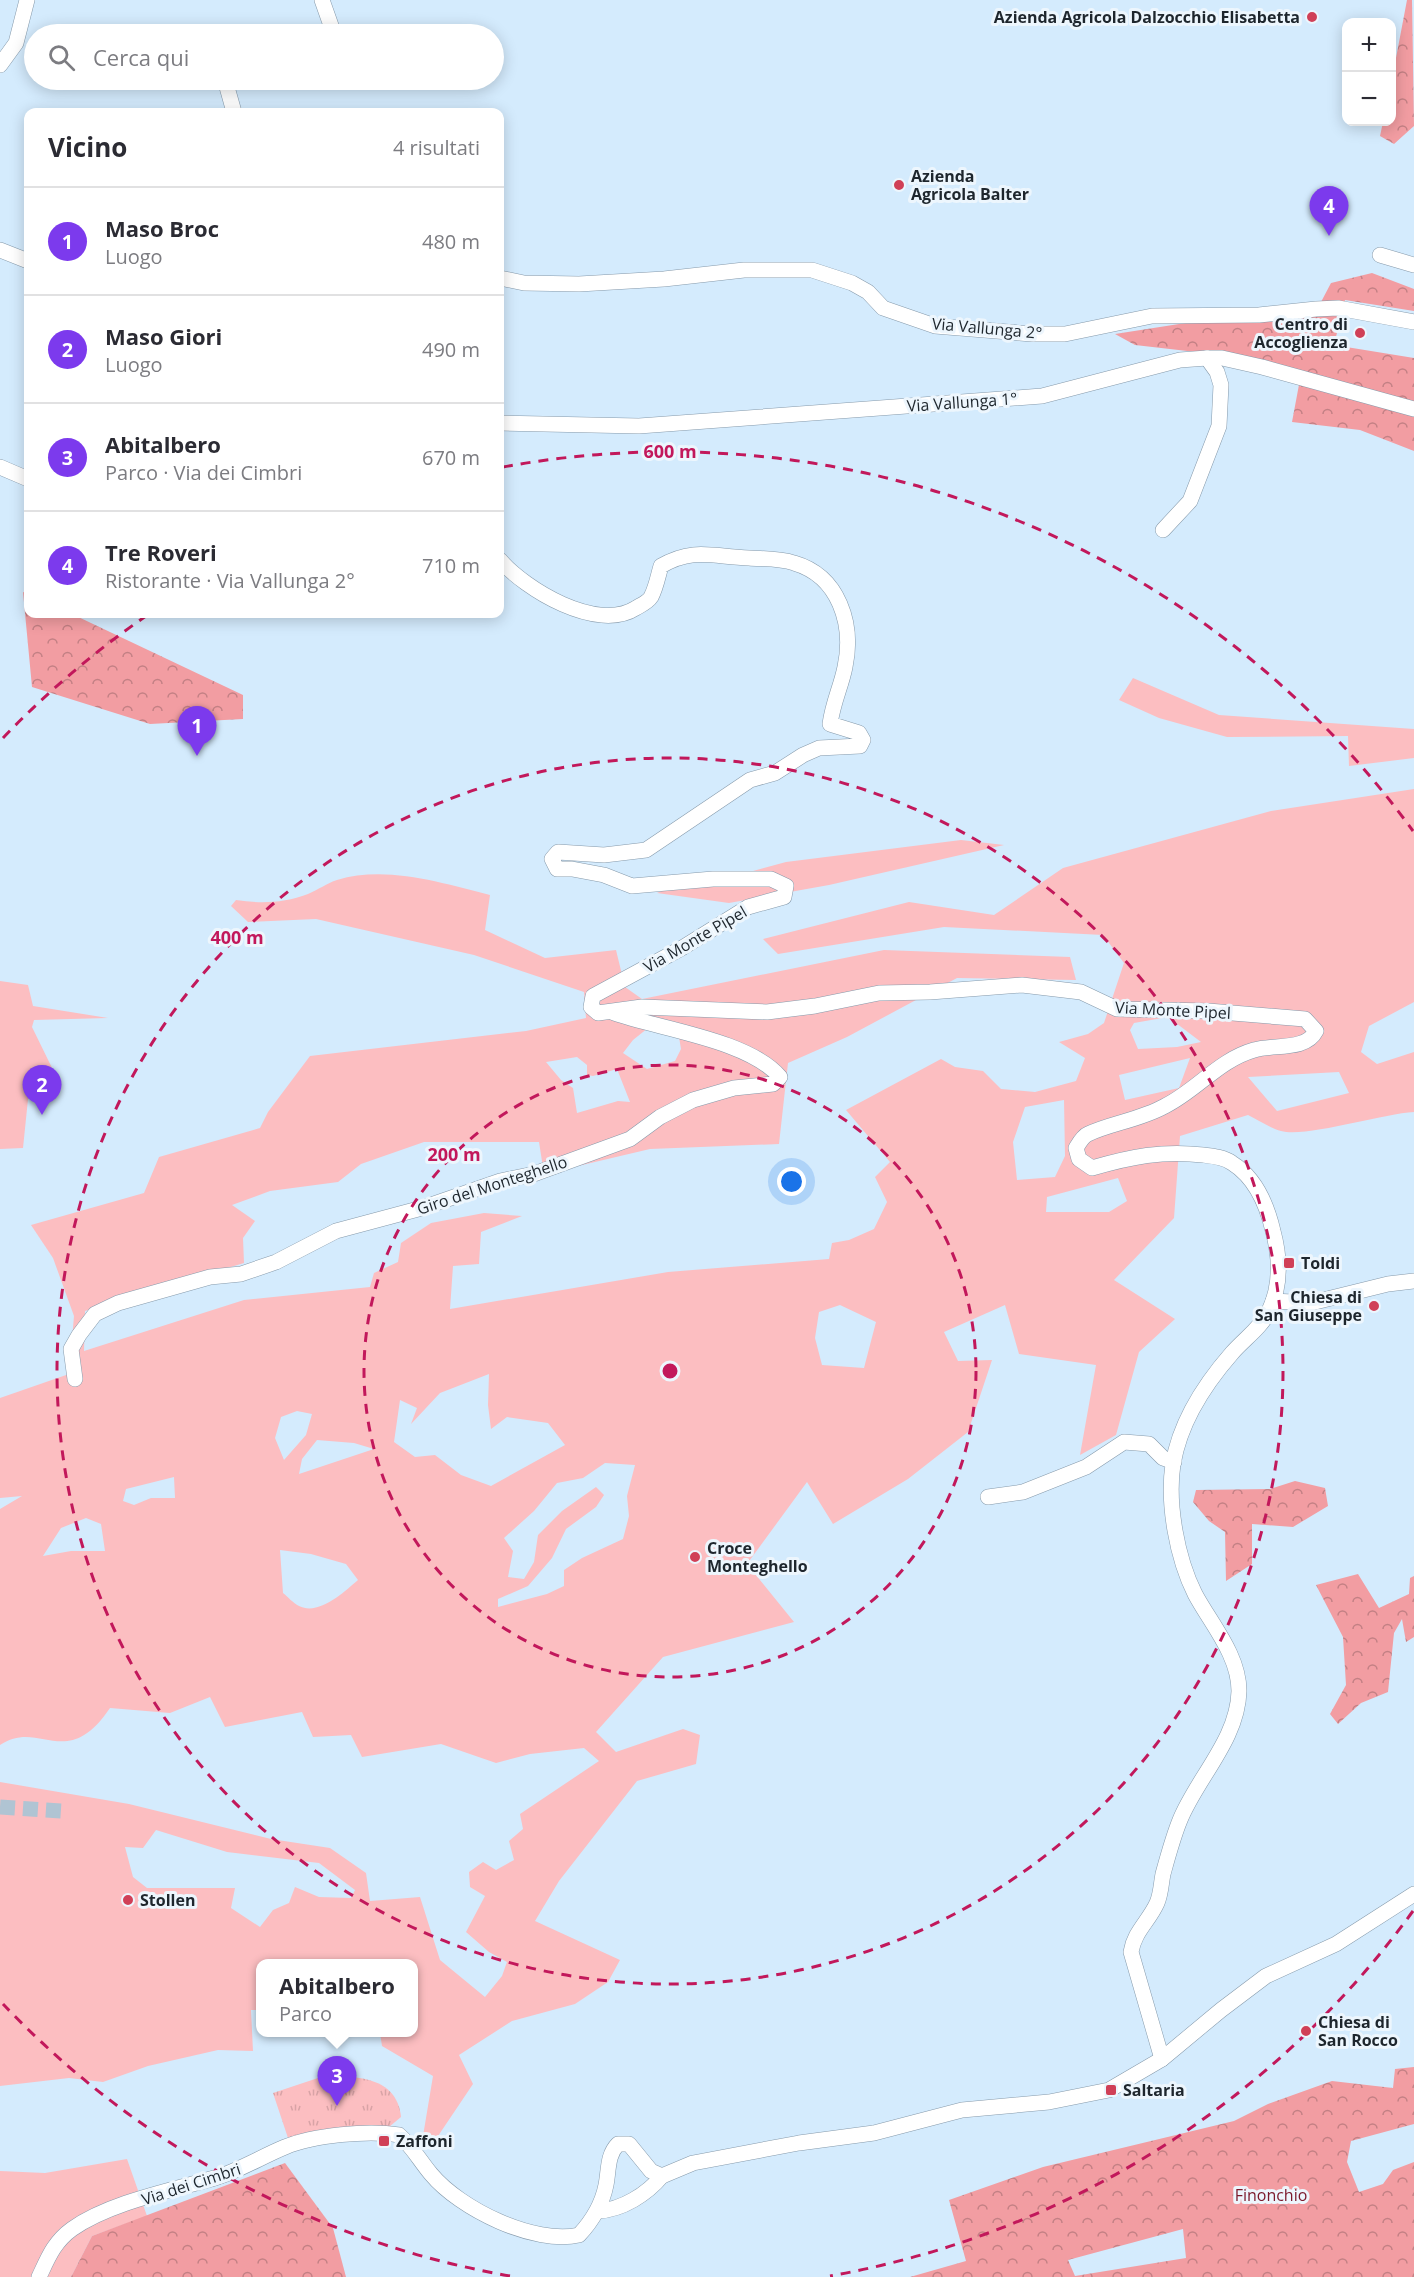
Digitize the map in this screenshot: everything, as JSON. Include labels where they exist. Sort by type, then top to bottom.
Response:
[{"type":"street","points":[[0,65],[16,43],[27,0]]},
{"type":"street","points":[[322,0],[330,24]]},
{"type":"street","points":[[228,90],[233,108]]},
{"type":"street","points":[[0,250],[24,259]]},
{"type":"street","points":[[1380,255],[1414,265]]},
{"type":"street","name":"Via Vallunga 2°","points":[[504,279],[524,283],[579,284],[664,279],[744,270],[812,270],[852,283],[868,292],[883,308],[935,326],[1032,334],[1065,334],[1152,316],[1259,315],[1338,308],[1414,322]]},
{"type":"street","points":[[1163,530],[1190,501],[1219,426],[1221,385],[1217,372],[1207,358]]},
{"type":"street","name":"Via Vallunga 1°","points":[[504,423],[639,426],[1042,396],[1180,360],[1207,358],[1222,358],[1262,366],[1414,409]]},
{"type":"street","points":[[0,467],[24,477]]},
{"type":"street","name":"Via Monte Pipel","points":[[504,564],[516,576],[549,597],[573,609],[598,614],[629,613],[650,599],[661,566],[680,556],[694,553],[779,559],[795,563],[825,580],[843,608],[847,638],[845,667],[834,697],[830,724],[859,733],[863,740],[860,746],[819,748],[803,754],[775,773],[743,785],[646,850],[604,855],[558,852],[552,859],[557,869],[604,875],[632,886],[713,879],[771,879],[786,886],[784,897],[748,907],[682,948],[593,996],[591,1007],[598,1013],[614,1013],[626,1008],[642,1007],[767,1012],[816,1006],[879,993],[930,992],[1022,985],[1082,992],[1117,1009],[1208,1011],[1305,1018],[1311,1022],[1316,1031],[1304,1044],[1271,1046],[1237,1056],[1168,1105],[1145,1116],[1086,1134],[1076,1148],[1078,1159],[1092,1168],[1159,1152],[1190,1154],[1232,1162],[1257,1188],[1268,1210],[1278,1256],[1279,1274],[1272,1300]]},
{"type":"street","name":"Giro del Monteghello","points":[[75,1379],[71,1350],[79,1335],[95,1314],[118,1303],[210,1277],[241,1274],[276,1262],[308,1243],[336,1231],[422,1208],[500,1181],[534,1174],[630,1138],[660,1117],[693,1100],[734,1088],[772,1084],[780,1077],[772,1067],[718,1042],[614,1013]]},
{"type":"street","points":[[1168,2058],[1131,1952],[1133,1940],[1156,1906],[1181,1818],[1216,1756],[1228,1730],[1239,1693],[1234,1664],[1194,1591],[1183,1563],[1175,1521],[1172,1479],[1174,1462],[1188,1413],[1231,1354],[1259,1326],[1272,1300],[1311,1303],[1388,1284],[1414,1281]]},
{"type":"street","points":[[988,1497],[1023,1492],[1086,1467],[1124,1442],[1149,1444],[1163,1458],[1174,1462]]},
{"type":"street","points":[[662,2176],[651,2171],[628,2144],[618,2144],[611,2151],[606,2187],[598,2211],[614,2210],[645,2192],[662,2176],[704,2161],[789,2145],[874,2133],[962,2110],[1049,2102],[1109,2090],[1168,2058],[1221,2010],[1266,1976],[1336,1944],[1414,1894]]},
{"type":"street","name":"Via dei Cimbri","points":[[39,2277],[51,2249],[71,2230],[93,2217],[159,2192],[219,2177],[288,2146],[307,2141],[382,2132],[399,2135],[432,2175],[496,2222],[526,2231],[566,2238],[579,2235],[598,2211]]},
{"type":"green space","points":[[1407,0],[1412,0],[1414,126],[1394,144],[1380,136],[1382,126],[1396,126],[1396,58]]},
{"type":"green space","points":[[1372,273],[1414,289],[1414,311],[1345,300],[1334,345],[1414,358],[1414,451],[1360,430],[1292,422],[1301,374],[1222,355],[1135,345],[1115,334],[1321,302],[1331,283]]},
{"type":"green space","points":[[25,618],[80,618],[243,695],[243,719],[150,724],[32,687]]},
{"type":"green space","points":[[1133,678],[1219,715],[1414,729],[1414,758],[1349,766],[1348,736],[1227,737],[1159,718],[1119,700]]},
{"type":"green space","points":[[1414,789],[1414,1002],[1369,1026],[1361,1052],[1377,1064],[1414,1052],[1414,1112],[1325,1129],[1292,1132],[1277,1130],[1248,1115],[1180,1136],[1174,1218],[1114,1280],[1175,1319],[1139,1352],[1116,1435],[1080,1455],[1096,1365],[1019,1354],[1005,1305],[944,1332],[958,1361],[992,1360],[968,1432],[908,1479],[833,1524],[807,1482],[747,1564],[794,1622],[663,1657],[596,1732],[616,1752],[683,1729],[700,1735],[696,1764],[637,1781],[559,1881],[535,1921],[620,1960],[608,1982],[575,2004],[512,2021],[459,2055],[473,2084],[434,2142],[422,2142],[433,2076],[382,2046],[381,2037],[418,2037],[418,1959],[256,1959],[256,2010],[251,2010],[253,2051],[218,2050],[148,2066],[103,2082],[69,2078],[0,2086],[0,1782],[129,1804],[271,1839],[330,1848],[366,1873],[370,1901],[420,1897],[440,1960],[485,1997],[502,1976],[507,1962],[489,1952],[466,1932],[485,1896],[470,1887],[469,1872],[483,1862],[496,1870],[514,1860],[509,1841],[523,1829],[520,1814],[599,1761],[584,1748],[530,1754],[496,1763],[441,1744],[362,1757],[351,1735],[313,1737],[302,1712],[225,1727],[210,1697],[170,1713],[110,1708],[94,1727],[80,1737],[66,1741],[28,1737],[14,1738],[0,1745],[0,1509],[22,1496],[0,1498],[0,1398],[69,1374],[74,1316],[53,1258],[31,1225],[144,1193],[159,1157],[260,1128],[268,1112],[310,1056],[526,1031],[586,1018],[584,992],[474,955],[316,919],[248,922],[231,906],[236,900],[281,901],[308,894],[337,880],[375,874],[414,877],[453,885],[490,895],[485,930],[545,958],[616,950],[625,987],[642,999],[884,950],[1070,957],[1076,980],[957,978],[847,1037],[788,1063],[779,1144],[650,1149],[544,1174],[539,1142],[424,1142],[361,1164],[338,1182],[270,1191],[232,1205],[255,1221],[243,1238],[244,1263],[85,1311],[84,1351],[244,1300],[370,1287],[374,1273],[398,1262],[401,1243],[431,1223],[484,1213],[522,1216],[481,1232],[479,1264],[453,1266],[450,1309],[668,1272],[829,1259],[832,1243],[849,1240],[874,1229],[887,1202],[875,1177],[890,1162],[846,1110],[941,1059],[955,1067],[983,1071],[1001,1089],[1035,1092],[1076,1081],[1085,1058],[1059,1042],[1088,1034],[1104,1023],[1124,963],[1103,935],[944,927],[778,954],[763,939],[909,902],[994,915],[1063,868],[1271,811]],"holes":[[[1168,1017],[1201,1042],[1177,1047],[1138,1049],[1130,1030],[1134,1023]],[[648,1028],[679,1037],[681,1049],[675,1061],[647,1069],[623,1053],[633,1040]],[[577,1057],[587,1065],[587,1075],[593,1076],[617,1069],[630,1102],[618,1101],[577,1113],[573,1088],[561,1080],[546,1062]],[[1190,1058],[1179,1088],[1125,1100],[1119,1075]],[[1339,1072],[1349,1093],[1277,1111],[1248,1077]],[[1064,1100],[1065,1156],[1055,1177],[1017,1180],[1013,1142],[1025,1107]],[[1118,1178],[1127,1201],[1109,1212],[1046,1212],[1047,1197]],[[840,1305],[876,1322],[864,1368],[822,1365],[815,1338],[819,1312]],[[489,1374],[488,1405],[491,1429],[507,1417],[548,1423],[565,1445],[491,1486],[461,1475],[435,1455],[415,1457],[394,1442],[400,1400],[417,1408],[411,1424],[440,1393]],[[297,1411],[312,1414],[306,1435],[284,1460],[275,1438],[281,1417]],[[317,1440],[354,1443],[374,1449],[299,1474],[302,1459]],[[605,1463],[635,1465],[627,1496],[629,1516],[623,1539],[582,1558],[564,1570],[564,1586],[547,1594],[498,1607],[498,1599],[528,1586],[552,1558],[566,1529],[596,1507],[604,1495],[596,1487],[562,1511],[538,1535],[534,1562],[524,1579],[508,1577],[513,1551],[504,1538],[534,1511],[557,1483],[583,1478]],[[174,1477],[175,1498],[151,1498],[134,1505],[123,1501],[126,1489]],[[86,1518],[101,1524],[105,1551],[71,1551],[43,1556],[61,1528]],[[280,1550],[311,1554],[346,1564],[358,1580],[331,1601],[315,1608],[299,1606],[283,1593]],[[156,1830],[227,1852],[319,1863],[355,1890],[351,1898],[319,1897],[295,1887],[289,1903],[273,1910],[260,1927],[231,1908],[235,1888],[147,1888],[133,1877],[125,1847],[143,1848]]]},
{"type":"green space","points":[[961,840],[1004,845],[829,885],[729,903],[657,893],[679,883],[709,883],[786,862]]},
{"type":"green space","points":[[0,981],[28,985],[33,1006],[108,1018],[34,1020],[32,1027],[54,1072],[31,1070],[23,1148],[0,1149]]},
{"type":"green space","points":[[1295,1481],[1325,1488],[1328,1506],[1293,1527],[1252,1524],[1252,1564],[1226,1581],[1225,1532],[1209,1521],[1193,1502],[1196,1490],[1270,1489]]},
{"type":"green space","points":[[1358,1574],[1379,1608],[1409,1594],[1410,1578],[1414,1576],[1414,1637],[1406,1642],[1402,1619],[1394,1633],[1388,1692],[1361,1703],[1338,1724],[1330,1714],[1346,1685],[1343,1637],[1316,1585]]},
{"type":"green space","name":"Finonchio","points":[[1414,2067],[1414,2124],[1351,2141],[1347,2162],[1359,2192],[1383,2184],[1393,2170],[1414,2162],[1414,2277],[910,2277],[966,2261],[949,2200],[1043,2167],[1234,2121],[1268,2104],[1332,2081],[1393,2088],[1395,2069]],"holes":[[[1183,2229],[1186,2258],[1075,2276],[1068,2260]]]},
{"type":"green space","points":[[324,2076],[361,2078],[383,2086],[392,2093],[398,2103],[401,2117],[389,2127],[289,2141],[273,2093]]},
{"type":"green space","points":[[127,2159],[147,2216],[92,2236],[71,2277],[0,2277],[0,2171],[45,2173]]},
{"type":"green space","points":[[285,2163],[333,2228],[346,2277],[71,2277],[92,2236]]},
{"type":"tunnel","points":[[0,1807],[61,1811]]},
{"type":"place","name":"Azienda Agricola Dalzocchio Elisabetta","points":[[1312,17]]},
{"type":"place","name":"Azienda Agricola Balter","points":[[899,185]]},
{"type":"place","name":"Tre Roveri","points":[[1329,236]]},
{"type":"place","name":"Centro di Accoglienza","points":[[1360,333]]},
{"type":"place","name":"Maso Broc","points":[[197,756]]},
{"type":"place","name":"Maso Giori","points":[[42,1115]]},
{"type":"place","name":"Toldi","points":[[1289,1263]]},
{"type":"place","name":"Chiesa di San Giuseppe","points":[[1374,1306]]},
{"type":"place","name":"Croce Monteghello","points":[[695,1557]]},
{"type":"place","name":"Stollen","points":[[128,1900]]},
{"type":"place","name":"Chiesa di San Rocco","points":[[1306,2031]]},
{"type":"place","name":"Saltaria","points":[[1111,2090]]},
{"type":"place","name":"Abitalbero","points":[[337,2106]]},
{"type":"place","name":"Zaffoni","points":[[384,2141]]}]
